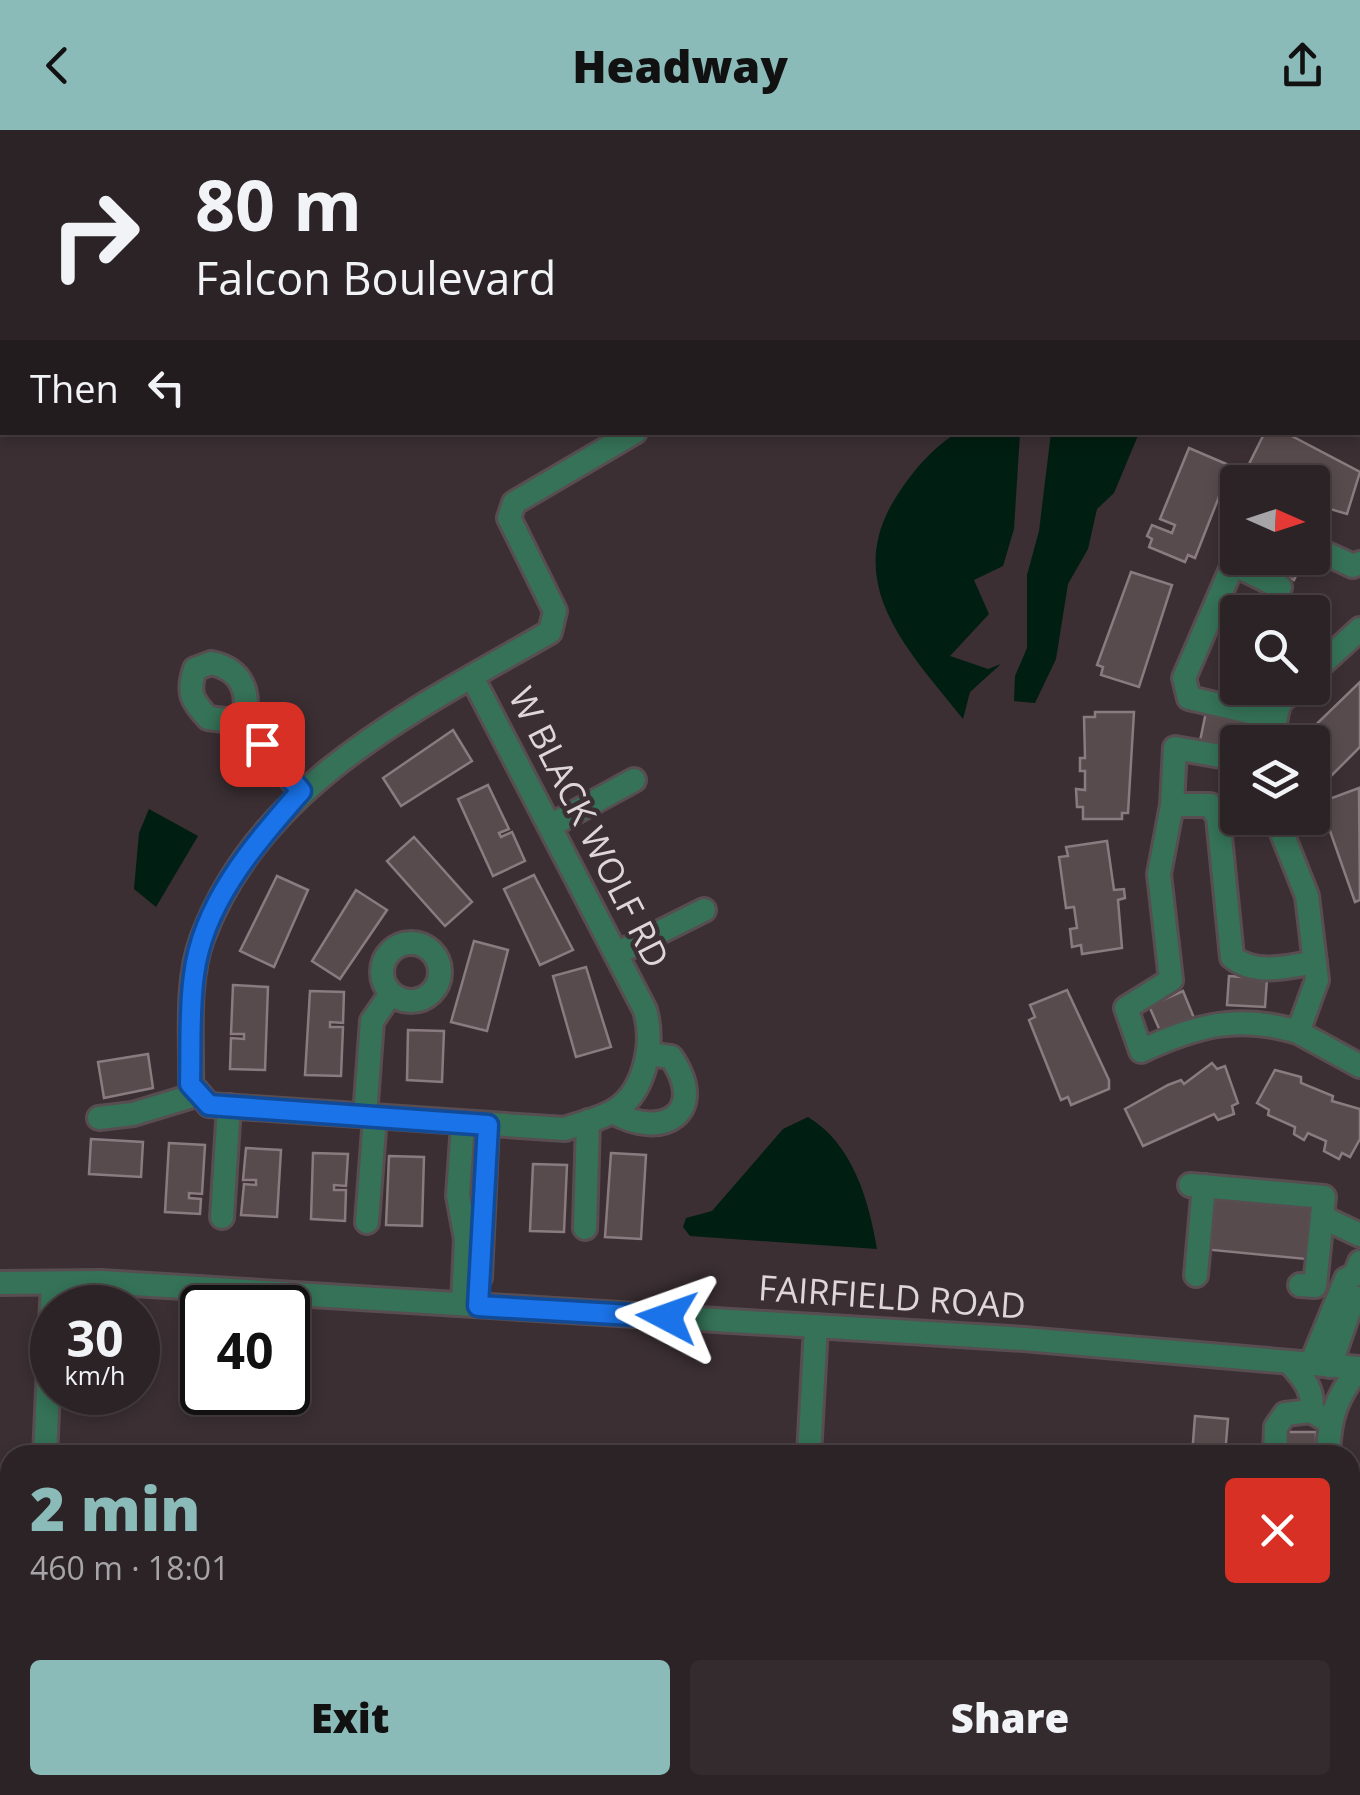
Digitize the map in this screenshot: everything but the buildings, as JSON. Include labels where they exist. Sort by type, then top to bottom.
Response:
[{"type":"street","points":[[613,1112],[632,1124],[650,1126],[676,1115],[686,1102],[687,1080],[671,1057],[649,1054],[634,1089],[613,1112],[565,1129],[209,1105],[190,1084],[194,975],[202,940],[241,860],[301,791],[428,701],[550,632],[555,611],[509,518],[514,503],[630,435]]},
{"type":"street","points":[[1330,555],[1353,566],[1360,563]]},
{"type":"street","points":[[1228,575],[1184,678],[1189,698],[1276,718]]},
{"type":"street","points":[[1261,575],[1280,587],[1277,595]]},
{"type":"street","points":[[1330,657],[1360,629]]},
{"type":"street","name":"W BLACK WOLF RD","points":[[472,677],[645,1010],[650,1027],[649,1054]]},
{"type":"street","points":[[1274,725],[1279,705]]},
{"type":"street","points":[[242,722],[301,791]]},
{"type":"street","points":[[1220,756],[1175,748],[1172,805],[1159,874],[1171,980],[1126,1008],[1141,1050],[1214,1024],[1261,1021],[1298,1032],[1360,1066]]},
{"type":"street","points":[[550,826],[634,780]]},
{"type":"street","points":[[1172,805],[1210,805],[1218,817],[1232,957],[1242,965],[1277,969],[1315,962]]},
{"type":"street","points":[[1283,835],[1307,896],[1317,980],[1298,1032]]},
{"type":"street","points":[[616,954],[704,910]]},
{"type":"street","points":[[367,1222],[372,1021],[390,995]]},
{"type":"street","points":[[99,1118],[134,1114],[200,1094]]},
{"type":"street","points":[[222,1217],[228,1106]]},
{"type":"street","points":[[585,1228],[588,1120]]},
{"type":"street","points":[[463,1124],[458,1196],[471,1305]]},
{"type":"street","points":[[471,1305],[493,1126]]},
{"type":"street","points":[[1196,1276],[1197,1186],[1324,1197],[1315,1286],[1300,1285]]},
{"type":"street","points":[[1322,1217],[1360,1235]]},
{"type":"street","points":[[1325,1445],[1320,1416],[1306,1382],[1310,1364],[1358,1288],[1358,1268]]},
{"type":"street","points":[[45,1445],[53,1283]]},
{"type":"street","name":"FAIRFIELD ROAD","points":[[0,1284],[53,1283],[816,1326],[1360,1368]]},
{"type":"street","points":[[810,1445],[816,1326]]},
{"type":"street","points":[[1320,1416],[1360,1368]]},
{"type":"street","points":[[1275,1445],[1276,1427],[1285,1414],[1320,1416]]},
{"type":"shaded area","points":[[953,435],[1020,435],[1014,529],[1003,566],[974,580],[989,614],[950,656],[988,669],[1001,664],[970,692],[963,719],[903,641],[878,586],[876,557],[882,526],[898,494]]},
{"type":"shaded area","points":[[1051,435],[1138,435],[1114,493],[1097,509],[1088,549],[1068,584],[1056,659],[1035,703],[1014,701],[1015,676],[1027,648],[1027,575],[1039,531]]},
{"type":"shaded area","points":[[149,809],[198,836],[156,907],[134,889],[139,833]]},
{"type":"shaded area","points":[[808,1117],[837,1142],[856,1175],[877,1249],[690,1236],[683,1227],[686,1218],[712,1211],[783,1129]]},
{"type":"route","points":[[262,744],[301,791],[241,860],[202,940],[194,975],[190,1084],[209,1105],[488,1125],[478,1306],[667,1317]]}]
